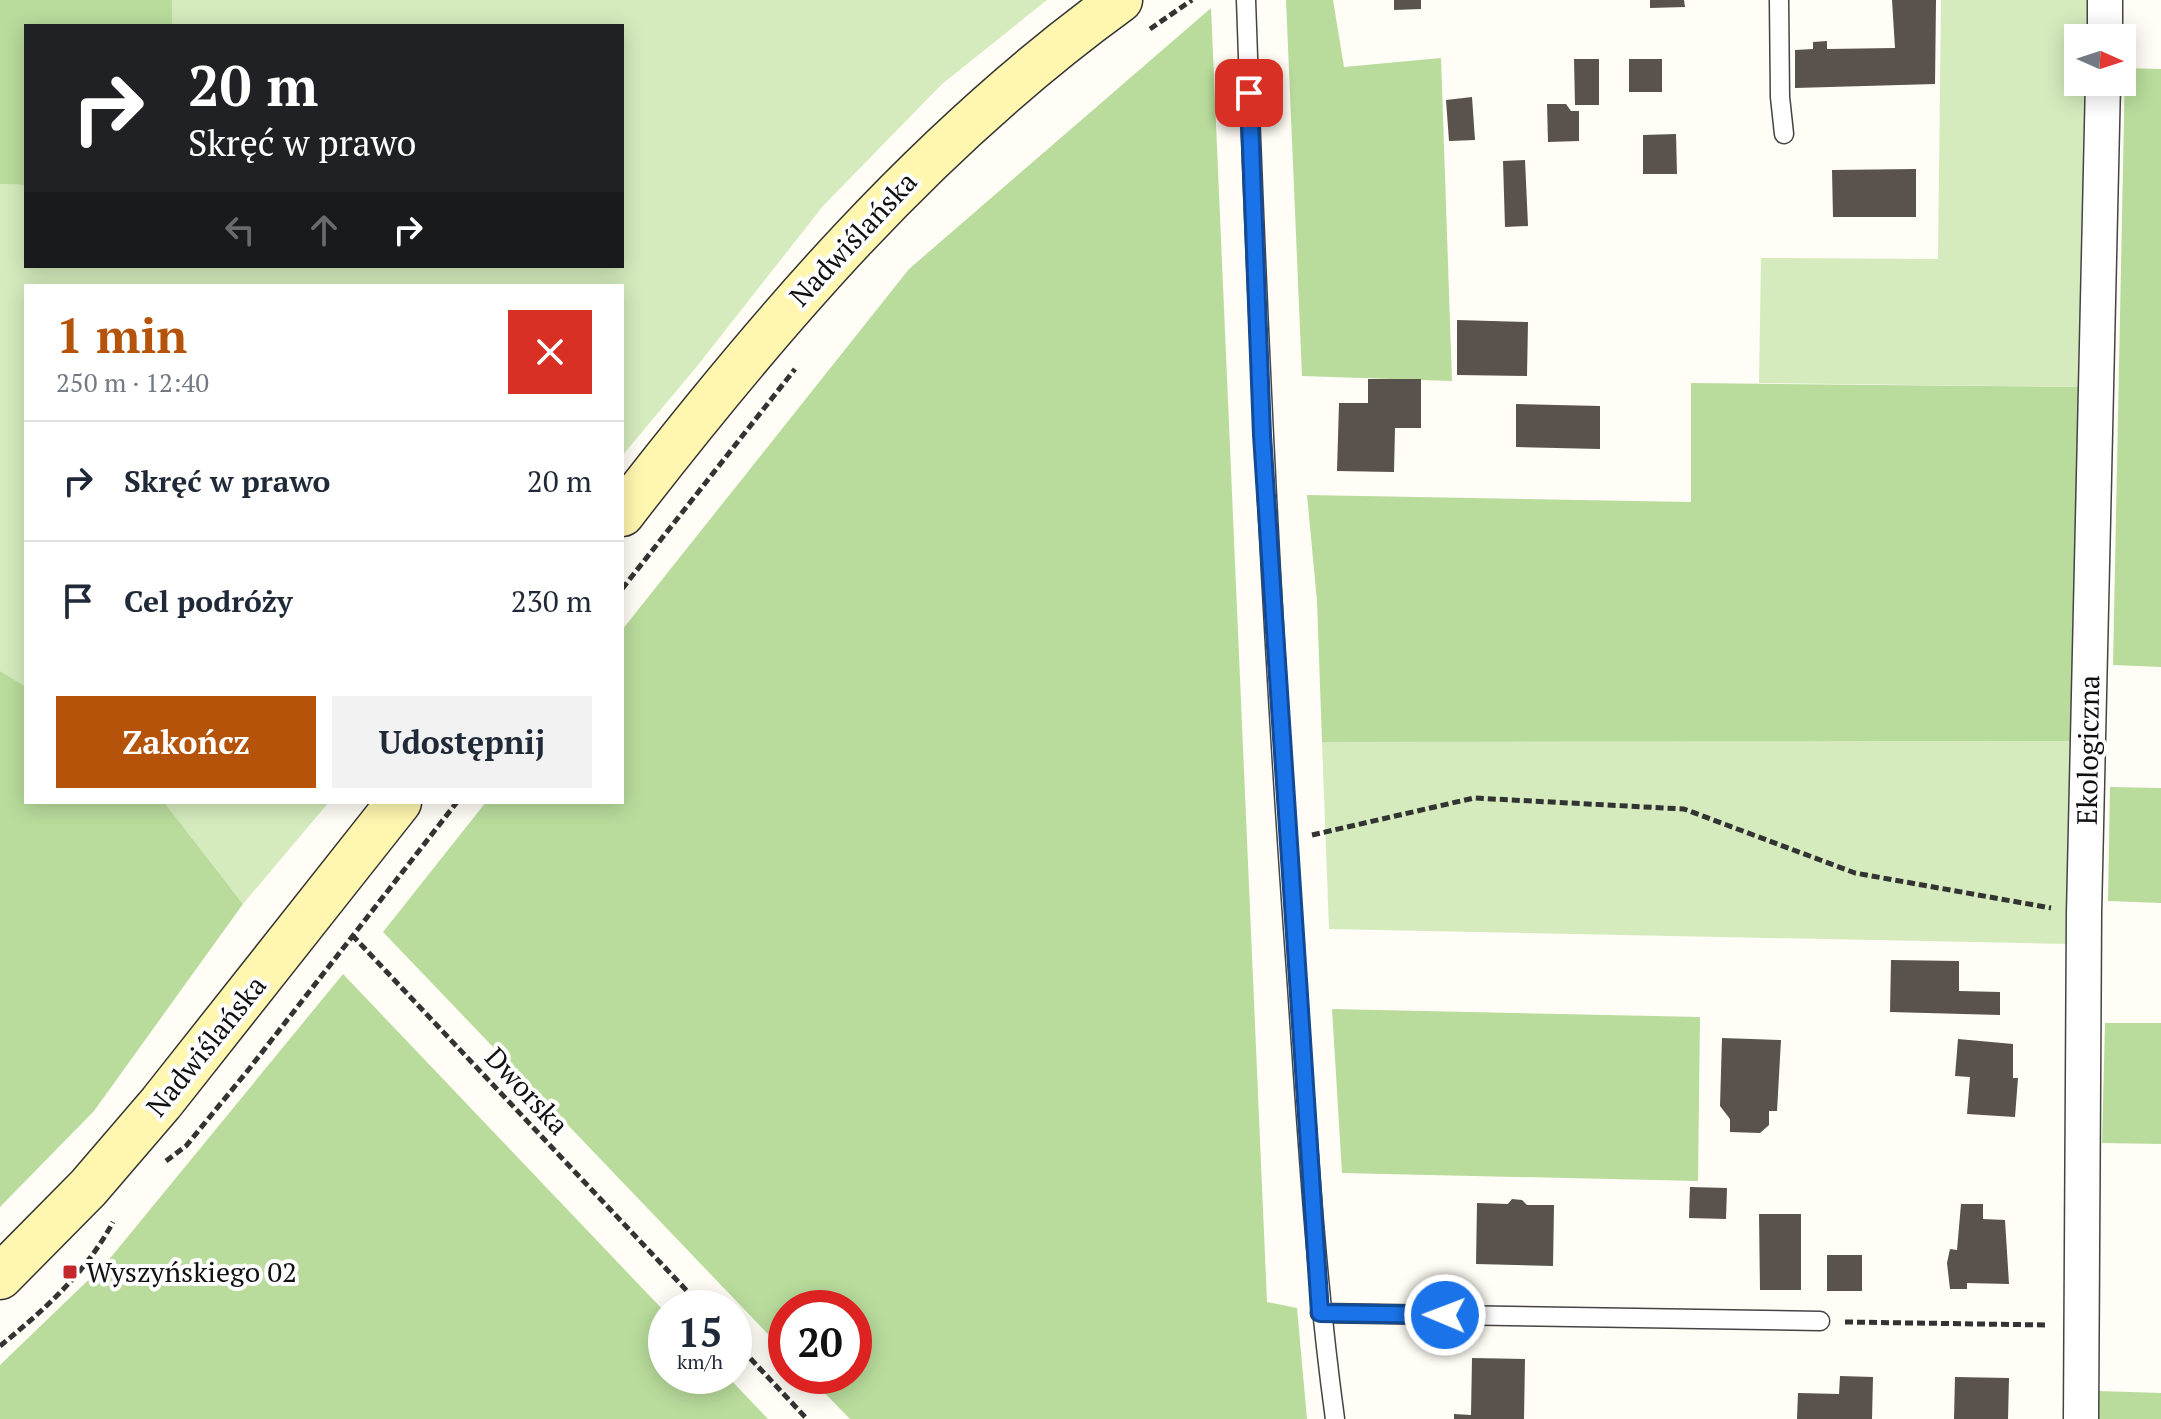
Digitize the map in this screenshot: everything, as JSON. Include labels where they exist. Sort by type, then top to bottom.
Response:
[{"type":"main road","name":"Nadwiślańska","points":[[624,512],[761,341],[866,222],[989,105],[1132,17]]},
{"type":"main road","name":"Nadwiślańska","points":[[0,1277],[88,1188],[161,1103],[397,804]]},
{"type":"street","points":[[2105,0],[2105,24]]},
{"type":"street","name":"Ekologiczna","points":[[2081,1419],[2084,914],[2103,96]]},
{"type":"lane","points":[[1246,0],[1260,404],[1286,840],[1320,1313],[1335,1419]]},
{"type":"lane","points":[[1779,0],[1780,97],[1784,134]]},
{"type":"lane","points":[[1320,1313],[1820,1321]]},
{"type":"path","points":[[1132,17],[1192,0]]},
{"type":"path","points":[[624,586],[796,367]]},
{"type":"path","points":[[1286,840],[1474,798],[1684,809],[1855,873],[2084,914]]},
{"type":"path","name":"Dworska","points":[[321,902],[686,1290]]},
{"type":"path","points":[[1820,1321],[2082,1326]]},
{"type":"path","points":[[752,1360],[807,1419]]},
{"type":"green space","points":[[0,0],[172,0],[172,24],[24,24],[24,185],[0,184]]},
{"type":"green space","points":[[172,0],[1047,0],[942,84],[823,206],[624,454],[624,284],[24,284],[24,686],[0,671],[0,184],[24,185],[24,268],[624,268],[624,24],[172,24]]},
{"type":"green space","points":[[1286,0],[1333,0],[1344,67],[1441,58],[1452,381],[1302,376]]},
{"type":"green space","points":[[1941,0],[2094,0],[2093,24],[2064,24],[2064,96],[2091,96],[2084,387],[1759,383],[1761,258],[1938,259]]},
{"type":"green space","points":[[1211,8],[1267,1302],[1297,1308],[1307,1419],[850,1419],[826,1394],[872,1394],[872,1290],[768,1290],[768,1334],[752,1317],[752,1290],[726,1290],[383,932],[484,804],[624,804],[624,627],[909,269]]},
{"type":"green space","points":[[2136,68],[2161,69],[2161,667],[2113,665],[2124,96],[2136,96]]},
{"type":"green space","points":[[1691,383],[2084,387],[2074,741],[1322,742],[1317,601],[1307,495],[1691,502]]},
{"type":"green space","points":[[0,671],[24,686],[24,804],[166,804],[243,904],[94,1111],[0,1207]]},
{"type":"green space","points":[[2074,741],[2068,944],[1329,929],[1322,742]]},
{"type":"green space","points":[[2110,787],[2161,788],[2161,903],[2108,901]]},
{"type":"green space","points":[[166,804],[327,804],[243,904]]},
{"type":"green space","points":[[343,974],[648,1294],[648,1394],[744,1394],[768,1419],[0,1419],[0,1365],[107,1262]]},
{"type":"green space","points":[[1332,1009],[1700,1017],[1698,1181],[1342,1173]]},
{"type":"green space","points":[[2105,1023],[2161,1023],[2161,1144],[2102,1143]]},
{"type":"green space","points":[[2098,1391],[2161,1393],[2161,1419],[2098,1419]]},
{"type":"building","points":[[1394,0],[1421,0],[1421,9],[1394,10]]},
{"type":"building","points":[[1650,0],[1684,0],[1685,7],[1650,8]]},
{"type":"building","points":[[1892,0],[1936,0],[1935,84],[1795,88],[1795,50],[1813,49],[1813,42],[1827,41],[1827,49],[1895,48]]},
{"type":"building","points":[[1574,59],[1599,59],[1599,105],[1575,105]]},
{"type":"building","points":[[1629,59],[1662,59],[1662,92],[1629,92]]},
{"type":"building","points":[[1472,97],[1475,140],[1449,141],[1446,100]]},
{"type":"building","points":[[1547,104],[1566,104],[1571,111],[1579,111],[1579,141],[1548,142]]},
{"type":"building","points":[[1676,134],[1677,174],[1643,174],[1643,135]]},
{"type":"building","points":[[1525,160],[1528,226],[1505,227],[1503,161]]},
{"type":"building","points":[[1916,169],[1916,217],[1833,217],[1832,170]]},
{"type":"building","points":[[1457,320],[1528,322],[1527,376],[1457,375]]},
{"type":"building","points":[[1368,379],[1421,379],[1421,428],[1395,428],[1394,472],[1337,471],[1339,403],[1368,403]]},
{"type":"building","points":[[1516,404],[1600,406],[1600,449],[1516,447]]},
{"type":"building","points":[[1891,960],[1959,961],[1959,991],[2000,992],[2000,1015],[1890,1012]]},
{"type":"building","points":[[1722,1038],[1781,1040],[1777,1111],[1769,1111],[1769,1125],[1760,1133],[1730,1132],[1730,1119],[1720,1106]]},
{"type":"building","points":[[1958,1039],[2013,1044],[2013,1078],[2018,1078],[2015,1117],[1967,1114],[1970,1077],[1955,1076]]},
{"type":"building","points":[[1690,1187],[1727,1188],[1726,1219],[1689,1218]]},
{"type":"building","points":[[1512,1199],[1522,1200],[1527,1205],[1554,1205],[1553,1266],[1476,1264],[1477,1203],[1508,1204]]},
{"type":"building","points":[[1961,1204],[1983,1204],[1983,1219],[2005,1220],[2009,1284],[1967,1283],[1967,1289],[1950,1289],[1947,1263],[1950,1249],[1957,1250]]},
{"type":"building","points":[[1759,1214],[1801,1214],[1801,1290],[1760,1290]]},
{"type":"building","points":[[1827,1255],[1862,1255],[1862,1291],[1827,1291]]},
{"type":"building","points":[[1472,1358],[1525,1359],[1524,1419],[1454,1419],[1454,1414],[1471,1415]]},
{"type":"building","points":[[1840,1376],[1873,1377],[1872,1419],[1797,1419],[1798,1393],[1839,1394]]},
{"type":"building","points":[[1955,1377],[2009,1378],[2008,1419],[1954,1419]]},
{"type":"place","name":"Wyszyńskiego 02","points":[[70,1272]]},
{"type":"route","points":[[1249,93],[1262,435],[1286,840],[1320,1313],[1445,1315]]}]
